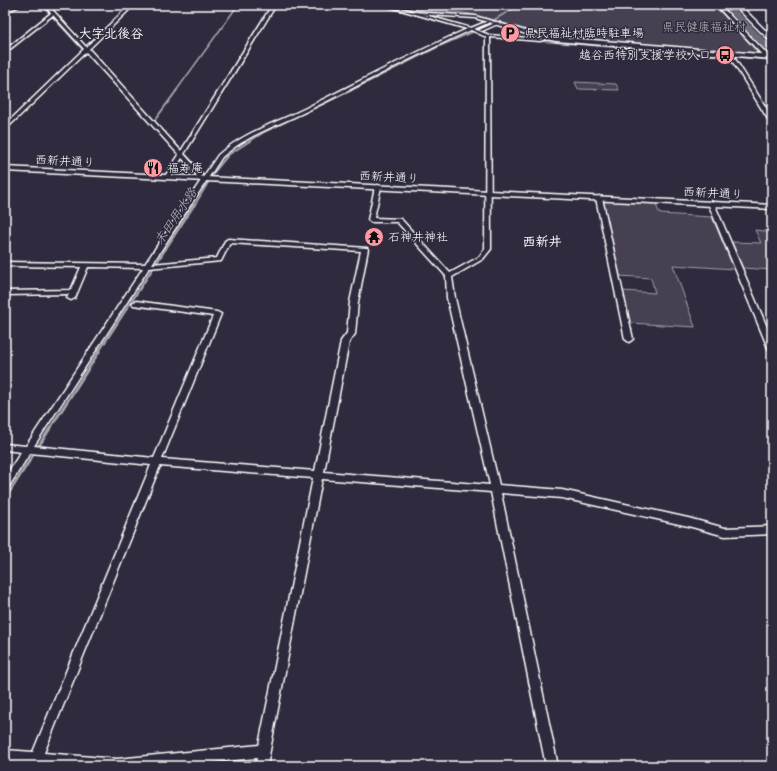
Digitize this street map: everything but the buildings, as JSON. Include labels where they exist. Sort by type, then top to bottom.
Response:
[{"type":"main road","points":[[737,5],[772,41]]},
{"type":"street","points":[[5,11],[20,5]]},
{"type":"street","points":[[46,5],[202,178]]},
{"type":"street","points":[[5,128],[132,5]]},
{"type":"street","points":[[168,176],[274,5]]},
{"type":"street","points":[[386,5],[478,31],[488,36],[540,40],[546,38]]},
{"type":"street","points":[[718,5],[770,57]]},
{"type":"street","points":[[5,52],[53,13]]},
{"type":"street","points":[[414,13],[466,15],[546,38],[770,57]]},
{"type":"street","points":[[5,486],[202,178],[220,156],[240,142],[440,42],[487,22]]},
{"type":"street","points":[[478,31],[498,23]]},
{"type":"street","points":[[449,276],[481,258],[488,250],[488,36]]},
{"type":"street","points":[[730,54],[772,121]]},
{"type":"street","name":"西新井通り","points":[[5,169],[772,207]]},
{"type":"street","points":[[378,187],[371,220],[399,220],[449,276],[451,298],[494,488],[552,766]]},
{"type":"street","points":[[599,198],[628,339]]},
{"type":"street","points":[[711,203],[772,348]]},
{"type":"street","points":[[5,264],[147,266],[219,260],[228,241],[365,248],[354,302],[351,334],[345,341],[261,766]]},
{"type":"street","points":[[5,293],[73,295],[85,266]]},
{"type":"street","points":[[36,759],[217,314],[136,303]]},
{"type":"street","points":[[5,447],[157,462],[562,494],[688,522],[724,532],[772,530]]},
{"type":"street","points":[[5,756],[117,765],[264,751]]},
{"type":"green space","name":"県民健康福祉村","points":[[392,5],[714,5],[758,53],[551,37],[471,14],[456,12],[428,12]]},
{"type":"green space","points":[[575,82],[616,84],[619,90],[578,89]]},
{"type":"green space","points":[[603,200],[655,203],[660,214],[712,217],[734,269],[673,265],[695,327],[630,323],[623,291],[655,293],[651,278],[620,276]]},
{"type":"green space","points":[[755,230],[772,232],[772,270],[743,268],[732,242],[761,243]]},
{"type":"waterway","points":[[5,10],[17,5]]},
{"type":"waterway","points":[[53,5],[46,10],[121,91]]},
{"type":"waterway","points":[[176,91],[238,5]]},
{"type":"waterway","points":[[376,5],[413,14]]},
{"type":"waterway","points":[[494,20],[519,5]]},
{"type":"waterway","points":[[727,5],[772,52]]},
{"type":"waterway","points":[[416,15],[465,29]]},
{"type":"waterway","points":[[476,30],[489,23]]},
{"type":"waterway","name":"末田用水路","points":[[352,90],[440,46],[473,32]]},
{"type":"waterway","points":[[538,41],[772,60]]},
{"type":"waterway","points":[[120,90],[144,116]]},
{"type":"waterway","points":[[152,124],[177,90]]},
{"type":"waterway","name":"末田用水路","points":[[194,206],[215,171],[228,155],[264,132],[352,90]]},
{"type":"waterway","points":[[164,132],[201,171],[205,178]]},
{"type":"waterway","name":"末田用水路","points":[[99,351],[194,205]]},
{"type":"waterway","name":"末田用水路","points":[[5,499],[100,350]]},
{"type":"place","name":"県民福祉村臨時駐車場","points":[[510,33]]},
{"type":"place","name":"越谷西特別支援学校入口","points":[[725,55]]},
{"type":"place","name":"福寿庵","points":[[153,168]]},
{"type":"place","name":"石神井神社","points":[[374,237]]},
{"type":"district","name":"大字北後谷","points":[[111,33]]},
{"type":"district","name":"西新井","points":[[542,241]]}]
